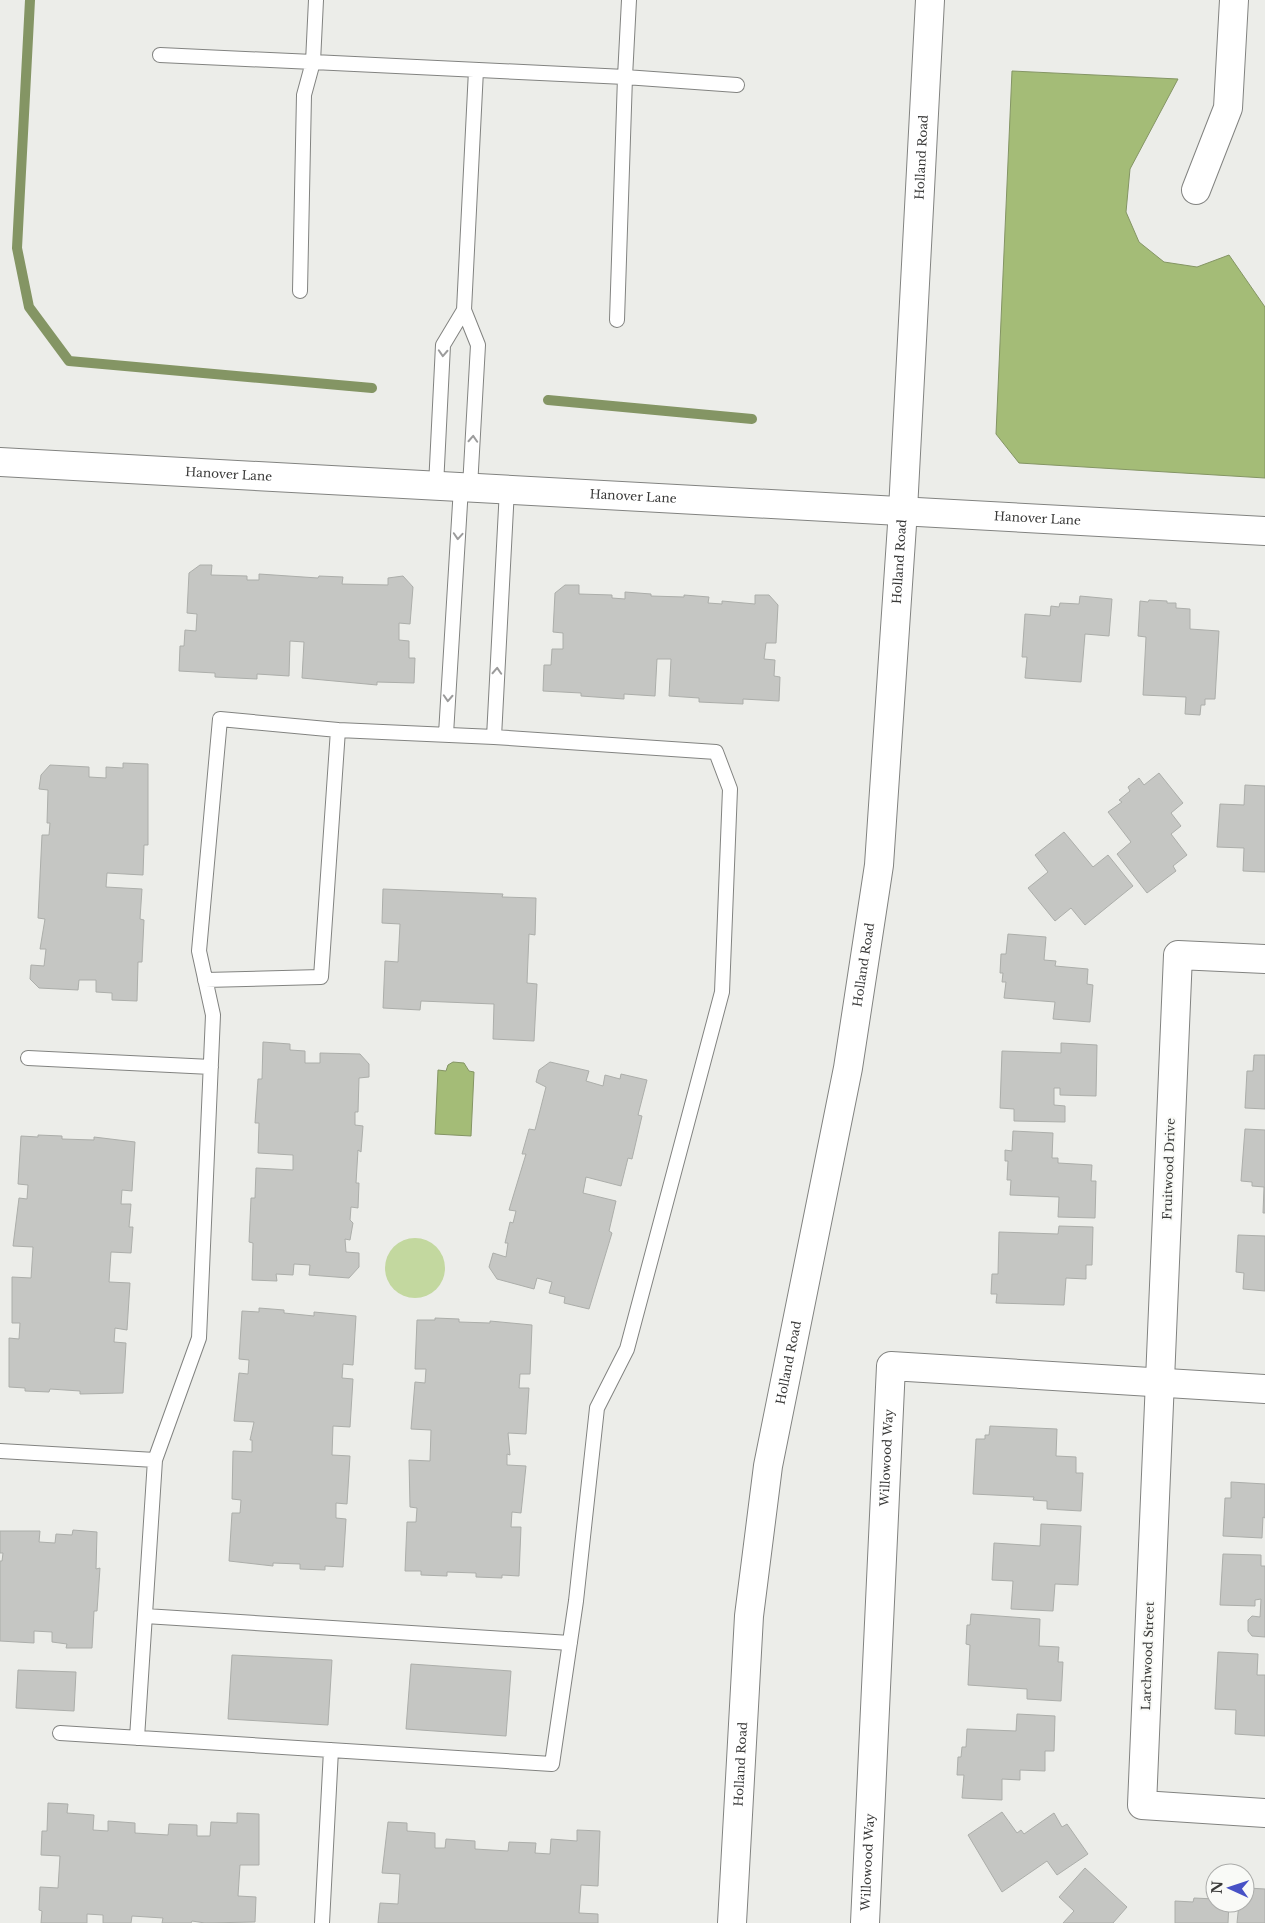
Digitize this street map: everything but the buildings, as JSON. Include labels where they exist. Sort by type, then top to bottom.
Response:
[{"type":"street","name":"Holland Road","points":[[732,1923],[752,1597],[768,1466],[848,1068],[878,874],[903,510],[930,0]]},
{"type":"street","points":[[1196,190],[1228,108],[1234,0]]},
{"type":"street","name":"Hanover Lane","points":[[0,462],[1265,531]]},
{"type":"street","name":"Fruitwood Drive","points":[[1160,1384],[1178,955],[1265,959]]},
{"type":"street","name":"Willowood Way","points":[[865,1923],[891,1366],[1265,1389]]},
{"type":"street","name":"Larchwood Street","points":[[1160,1384],[1142,1806],[1265,1813]]},
{"type":"lane","points":[[300,291],[304,96],[313,62],[316,0]]},
{"type":"lane","points":[[616,320],[629,0]]},
{"type":"lane","points":[[160,55],[737,85]]},
{"type":"lane","points":[[446,734],[456,487],[478,345],[464,310],[476,70]]},
{"type":"lane","points":[[456,487],[443,345],[464,310]]},
{"type":"lane","points":[[494,737],[507,489]]},
{"type":"lane","points":[[60,1733],[137,1738],[552,1764],[570,1643],[597,1408],[627,1349],[722,992],[730,790],[716,752],[446,734],[338,730],[220,719],[199,951],[213,1015],[198,1338],[155,1460],[137,1738]]},
{"type":"lane","points":[[205,980],[321,977],[338,730]]},
{"type":"lane","points":[[28,1058],[211,1067]]},
{"type":"lane","points":[[0,1451],[155,1460]]},
{"type":"lane","points":[[145,1616],[570,1643]]},
{"type":"lane","points":[[322,1923],[331,1750]]},
{"type":"shaded area","points":[[1012,71],[1178,79],[1130,169],[1126,212],[1139,242],[1164,262],[1197,267],[1229,255],[1265,307],[1265,478],[1019,463],[996,434]]},
{"type":"shaded area","points":[[453,1062],[464,1063],[469,1071],[474,1072],[471,1136],[435,1134],[438,1070],[446,1071],[448,1065]]},
{"type":"shaded area","points":[[415,1238],[432,1243],[440,1251],[445,1268],[440,1285],[432,1293],[415,1298],[398,1293],[390,1285],[385,1268],[390,1251],[398,1243]]},
{"type":"waterway","points":[[30,0],[17,248],[29,307],[69,361],[372,388]]},
{"type":"waterway","points":[[548,400],[752,419]]}]
